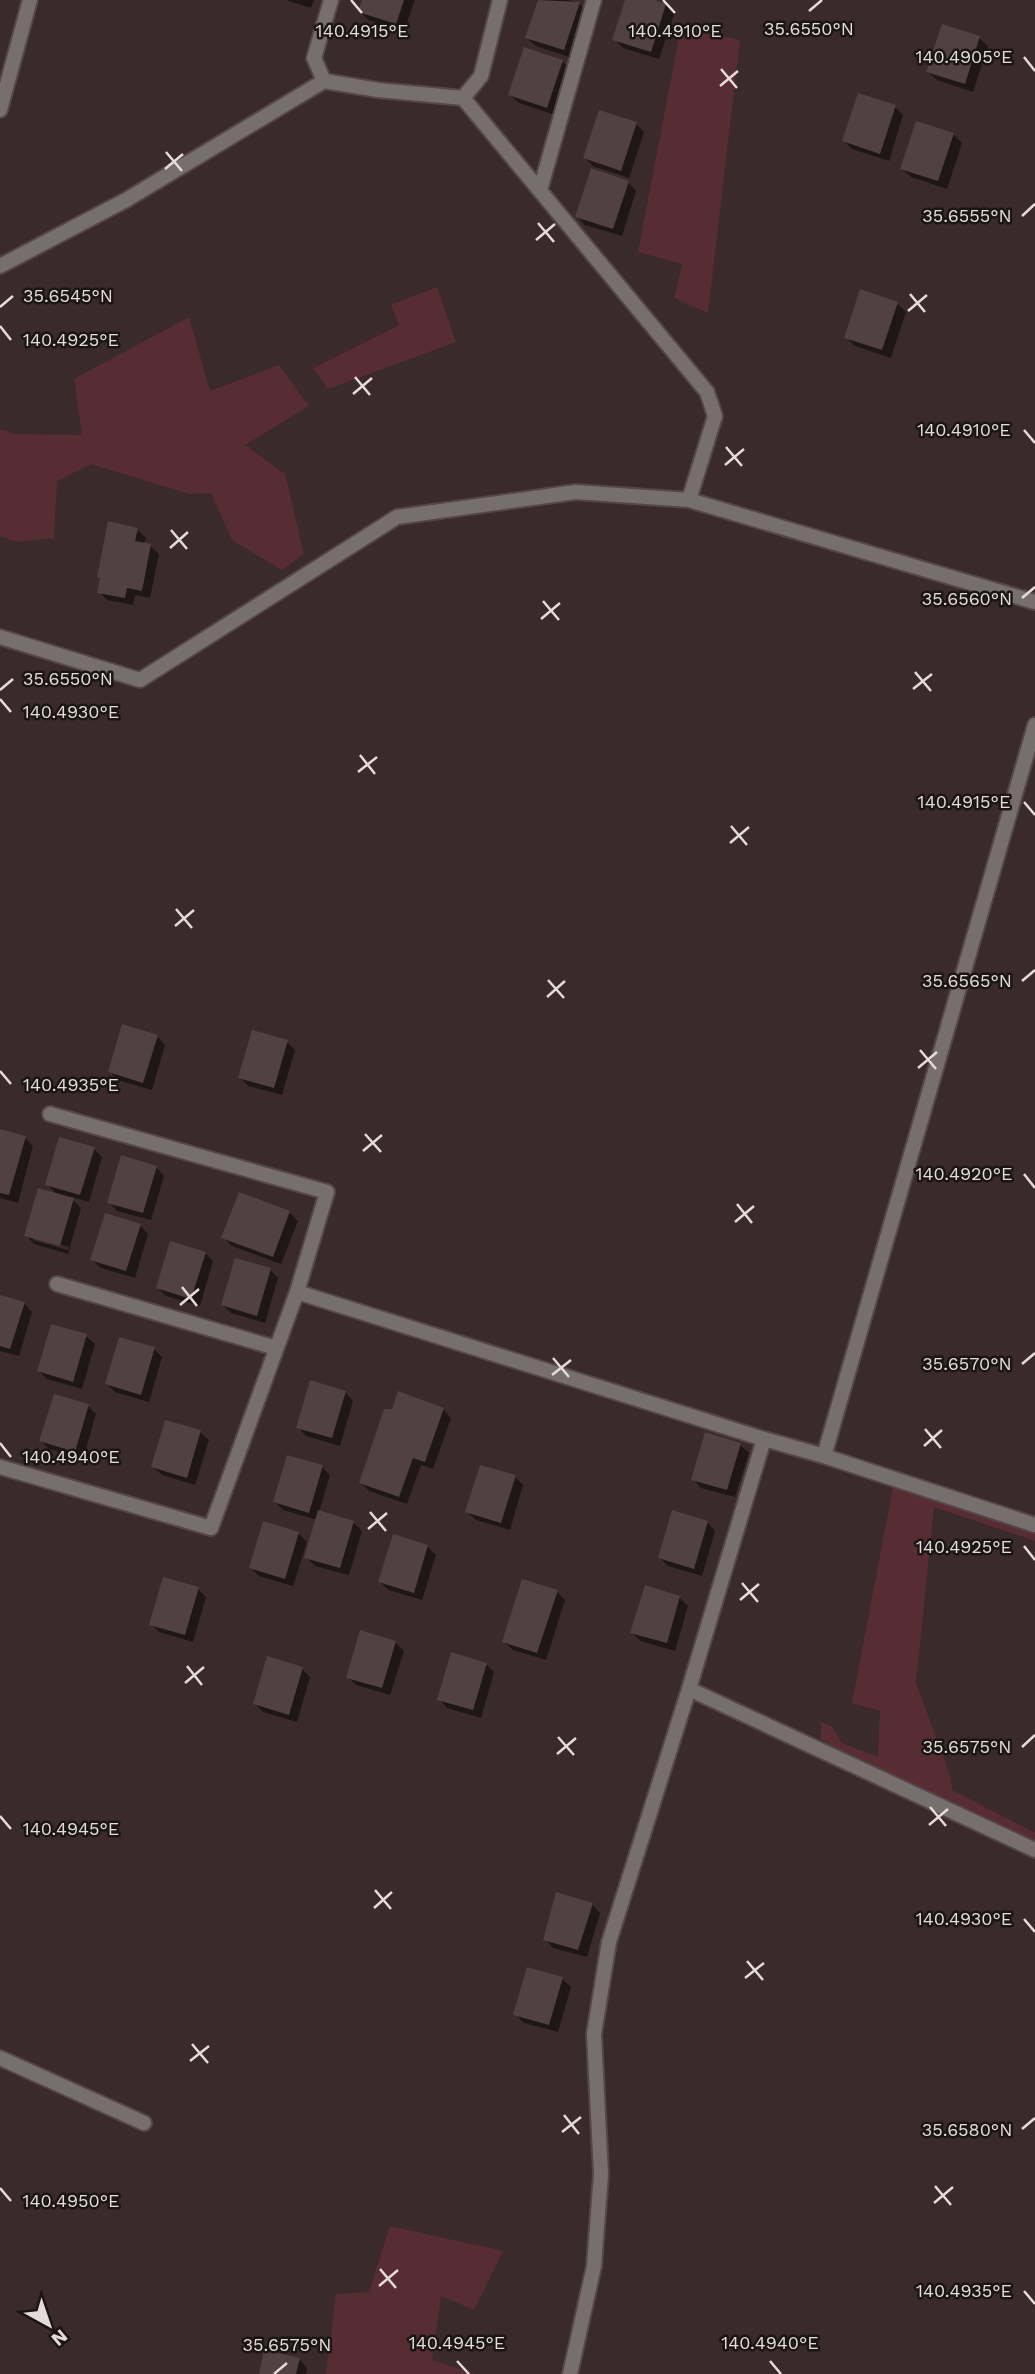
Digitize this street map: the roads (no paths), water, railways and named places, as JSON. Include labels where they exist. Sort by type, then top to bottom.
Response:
[{"type":"street","points":[[0,110],[30,0]]},
{"type":"street","points":[[324,81],[314,58],[331,0]]},
{"type":"street","points":[[463,97],[481,76],[500,0]]},
{"type":"street","points":[[540,190],[594,0]]},
{"type":"street","points":[[0,266],[125,200],[324,81],[378,90],[463,97],[707,392],[715,416],[689,500]]},
{"type":"street","points":[[0,637],[140,680],[397,517],[576,492],[689,500],[1035,602]]},
{"type":"street","points":[[824,1456],[1035,725]]},
{"type":"street","points":[[0,1466],[211,1528],[296,1292],[327,1192],[50,1114]]},
{"type":"street","points":[[57,1284],[276,1348]]},
{"type":"street","points":[[296,1292],[824,1456],[1035,1525]]},
{"type":"street","points":[[570,2374],[594,2266],[601,2174],[594,2034],[609,1942],[764,1439]]},
{"type":"street","points":[[689,1689],[1035,1850]]},
{"type":"street","points":[[0,2058],[144,2123]]}]
